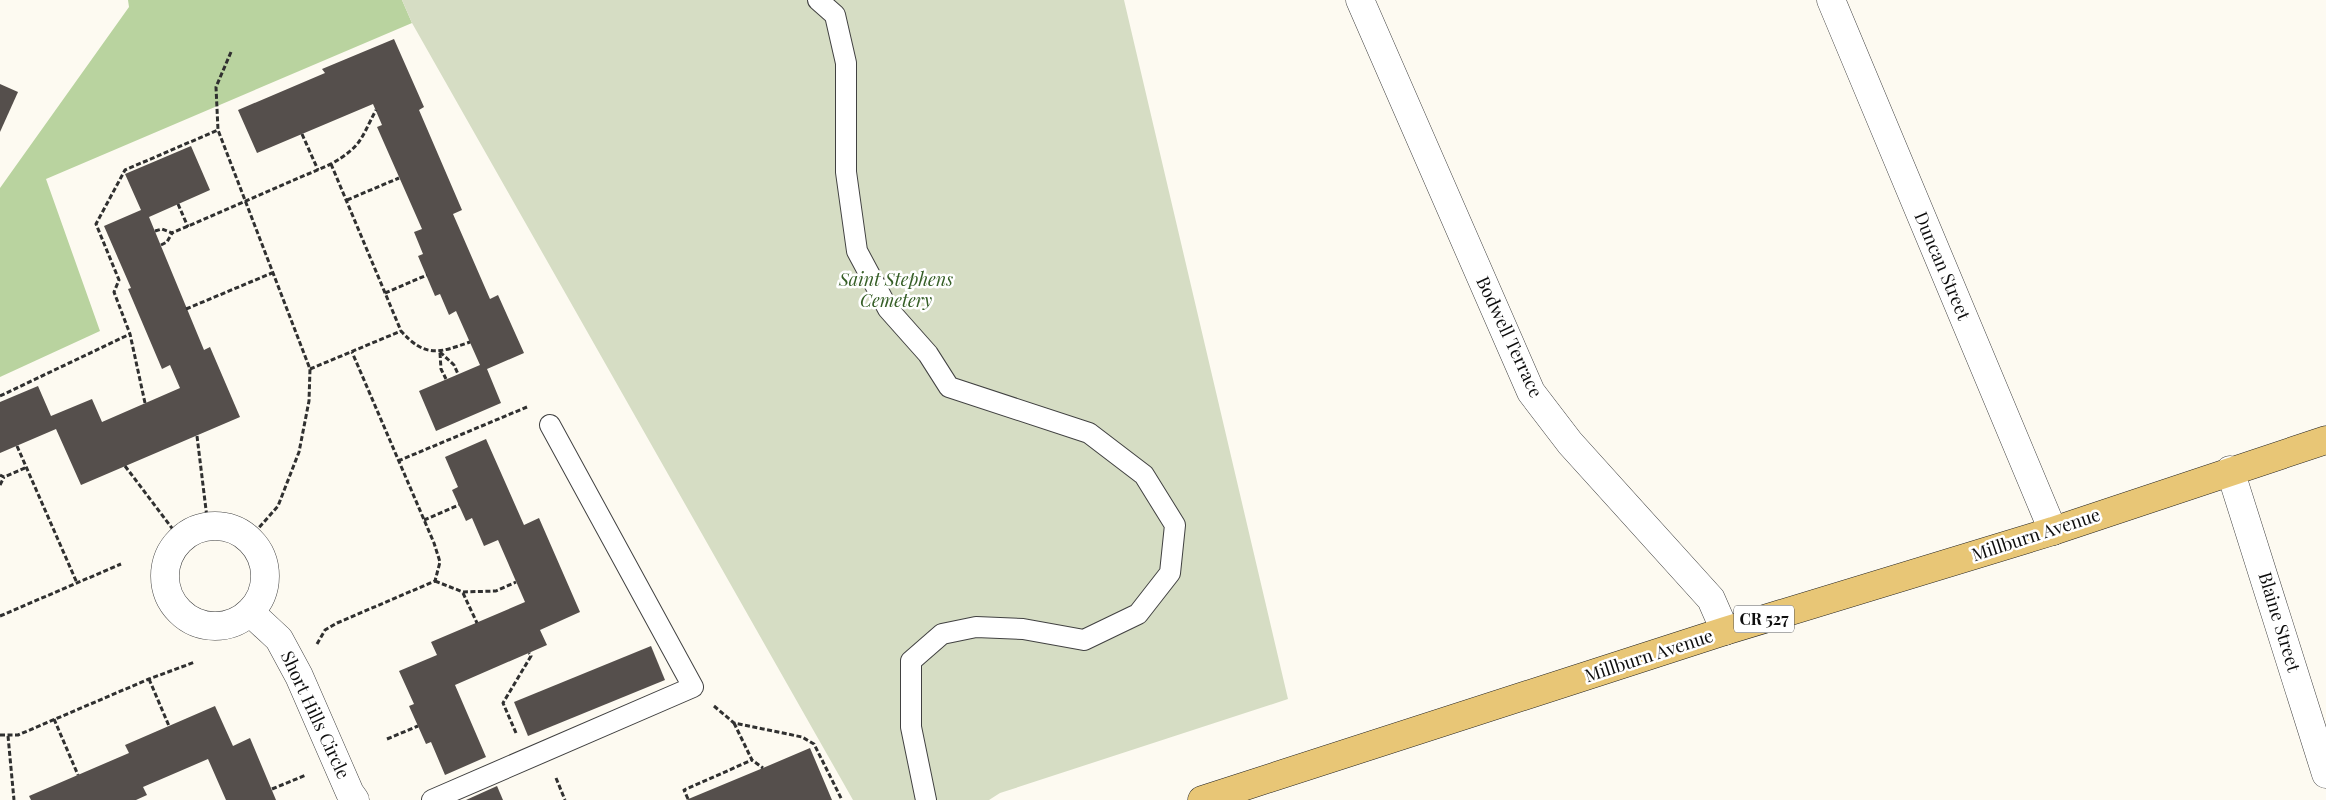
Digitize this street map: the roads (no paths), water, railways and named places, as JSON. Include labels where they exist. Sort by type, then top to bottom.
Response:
[{"type":"main road","name":"Millburn Avenue","points":[[1202,800],[1725,631],[2053,532],[2230,470],[2326,440]]},
{"type":"street","name":"Bodwell Terrace","points":[[1360,0],[1531,392],[1570,443],[1711,599],[1725,631]]},
{"type":"street","name":"Duncan Street","points":[[1831,0],[2053,532]]},
{"type":"street","name":"Blaine Street","points":[[2230,470],[2326,774]]},
{"type":"street","points":[[208,526],[220,526],[236,530],[249,539],[259,552],[264,567],[265,583],[260,599],[250,612],[236,622],[220,626],[203,625],[188,618],[175,607],[167,592],[164,576],[167,559],[175,544],[188,533],[208,526]]},
{"type":"street","name":"Short Hills Circle","points":[[250,612],[279,639],[299,676],[350,793],[355,800]]},
{"type":"lane","points":[[818,0],[836,15],[846,63],[846,172],[857,251],[888,309],[928,354],[949,387],[1089,433],[1144,475],[1175,525],[1170,573],[1138,614],[1084,640],[1023,629],[976,628],[942,634],[911,661],[911,727],[926,800]]},
{"type":"lane","points":[[432,800],[693,687],[550,425]]},
{"type":"park label","name":"Saint Stephens Cemetery","points":[[896,290]]}]
